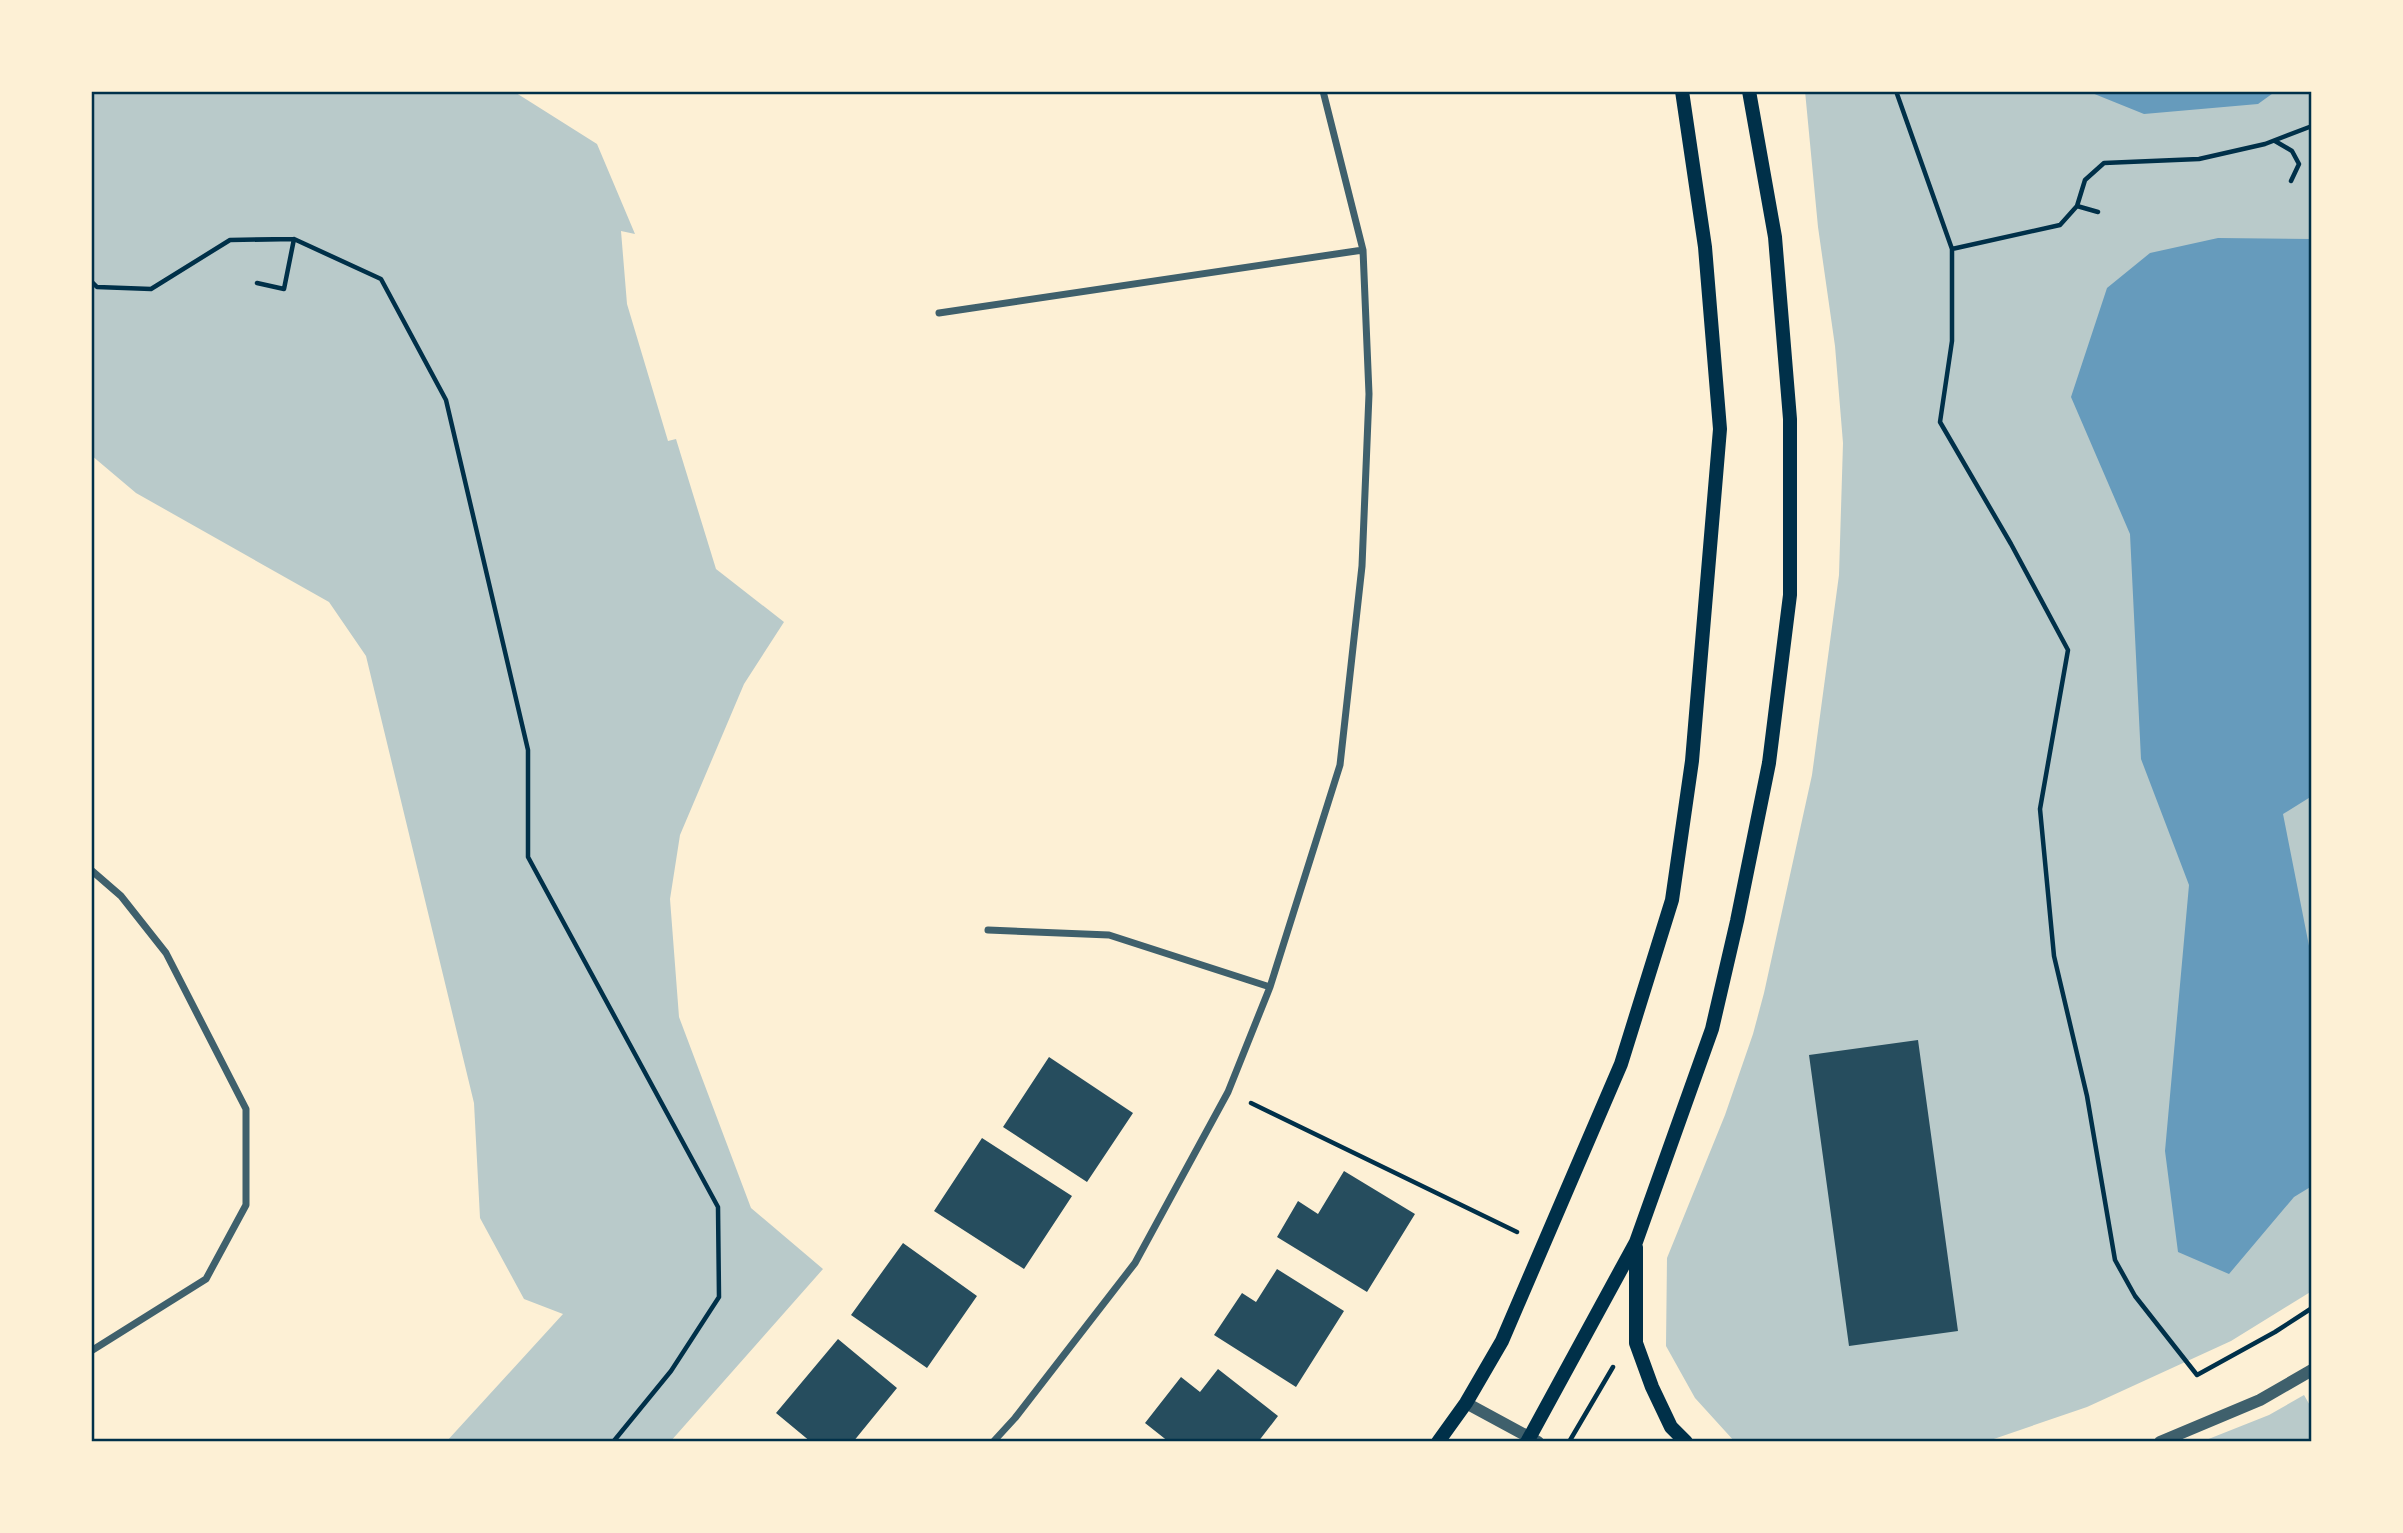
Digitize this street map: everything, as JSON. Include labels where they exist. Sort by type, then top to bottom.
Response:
[{"type":"main road","points":[[1438,1442],[1466,1403],[1502,1341],[1621,1064],[1672,900],[1692,761],[1720,429],[1705,247],[1682,91]]},
{"type":"main road","points":[[1532,1441],[1636,1242],[1712,1029],[1769,763],[1790,595],[1789,406],[1775,237],[1749,91]]},
{"type":"main road","points":[[1636,1242],[1636,1343],[1652,1387],[1671,1427],[1686,1442]]},
{"type":"street","points":[[993,1442],[1015,1418],[1135,1263],[1228,1092],[1270,987],[1340,765],[1363,539],[1369,394],[1363,250],[1323,91]]},
{"type":"street","points":[[939,313],[1363,250]]},
{"type":"street","points":[[91,870],[121,896],[166,953],[246,1109],[246,1206],[206,1279],[91,1351]]},
{"type":"street","points":[[988,930],[1109,934],[1270,987]]},
{"type":"street","points":[[2160,1442],[2260,1400],[2312,1370]]},
{"type":"street","points":[[1466,1403],[1532,1441]]},
{"type":"path","points":[[1896,91],[1952,249],[1952,341],[1940,422],[2011,544],[2068,650],[2040,809],[2054,956],[2087,1096],[2115,1260],[2135,1296],[2197,1375],[2275,1332],[2312,1308]]},
{"type":"path","points":[[1952,249],[2060,225],[2077,206],[2085,180],[2104,163],[2199,159],[2266,144],[2312,126]]},
{"type":"path","points":[[2274,141],[2291,151],[2299,164],[2291,181]]},
{"type":"path","points":[[2077,206],[2098,212]]},
{"type":"path","points":[[91,281],[97,287],[151,289],[230,240],[294,239],[381,279],[446,400],[528,750],[528,857],[718,1208],[719,1297],[671,1371],[613,1442]]},
{"type":"path","points":[[257,283],[284,289],[294,239]]},
{"type":"path","points":[[1228,1092],[1517,1232]]},
{"type":"path","points":[[1569,1442],[1611,1369],[1636,1343]]},
{"type":"shaded area","points":[[91,91],[513,91],[597,144],[635,234],[621,231],[627,304],[668,441],[676,439],[716,569],[784,622],[744,684],[680,835],[670,899],[679,1017],[751,1208],[823,1269],[670,1442],[446,1442],[563,1314],[524,1299],[480,1218],[474,1103],[366,656],[329,602],[136,493],[91,455]]},
{"type":"shaded area","points":[[1805,91],[2312,91],[2312,1291],[2231,1341],[2087,1407],[1985,1442],[1735,1442],[1695,1398],[1666,1346],[1667,1258],[1725,1115],[1764,993],[1812,775],[1839,575],[1843,443],[1835,346],[1818,227]]},
{"type":"shaded area","points":[[2304,1395],[2312,1409],[2312,1442],[2206,1440],[2269,1415]]},
{"type":"water","points":[[2087,91],[2276,91],[2258,104],[2144,114]]},
{"type":"water","points":[[2218,238],[2312,239],[2312,796],[2283,814],[2312,961],[2312,1186],[2294,1197],[2229,1274],[2178,1252],[2165,1151],[2189,885],[2141,759],[2130,534],[2071,397],[2107,288],[2150,253]]},
{"type":"building","points":[[1918,1040],[1958,1331],[1849,1346],[1809,1055]]},
{"type":"building","points":[[1049,1057],[1133,1113],[1087,1182],[1003,1127]]},
{"type":"building","points":[[982,1138],[1072,1196],[1024,1269],[934,1211]]},
{"type":"building","points":[[1344,1171],[1415,1214],[1367,1292],[1277,1237],[1298,1201],[1318,1214]]},
{"type":"building","points":[[903,1243],[977,1296],[927,1368],[851,1315]]},
{"type":"building","points":[[1277,1269],[1344,1311],[1296,1387],[1214,1335],[1242,1293],[1256,1302]]},
{"type":"building","points":[[838,1339],[897,1388],[853,1442],[811,1442],[776,1413]]},
{"type":"building","points":[[1218,1369],[1278,1416],[1258,1442],[1169,1442],[1145,1423],[1181,1377],[1200,1392]]}]
